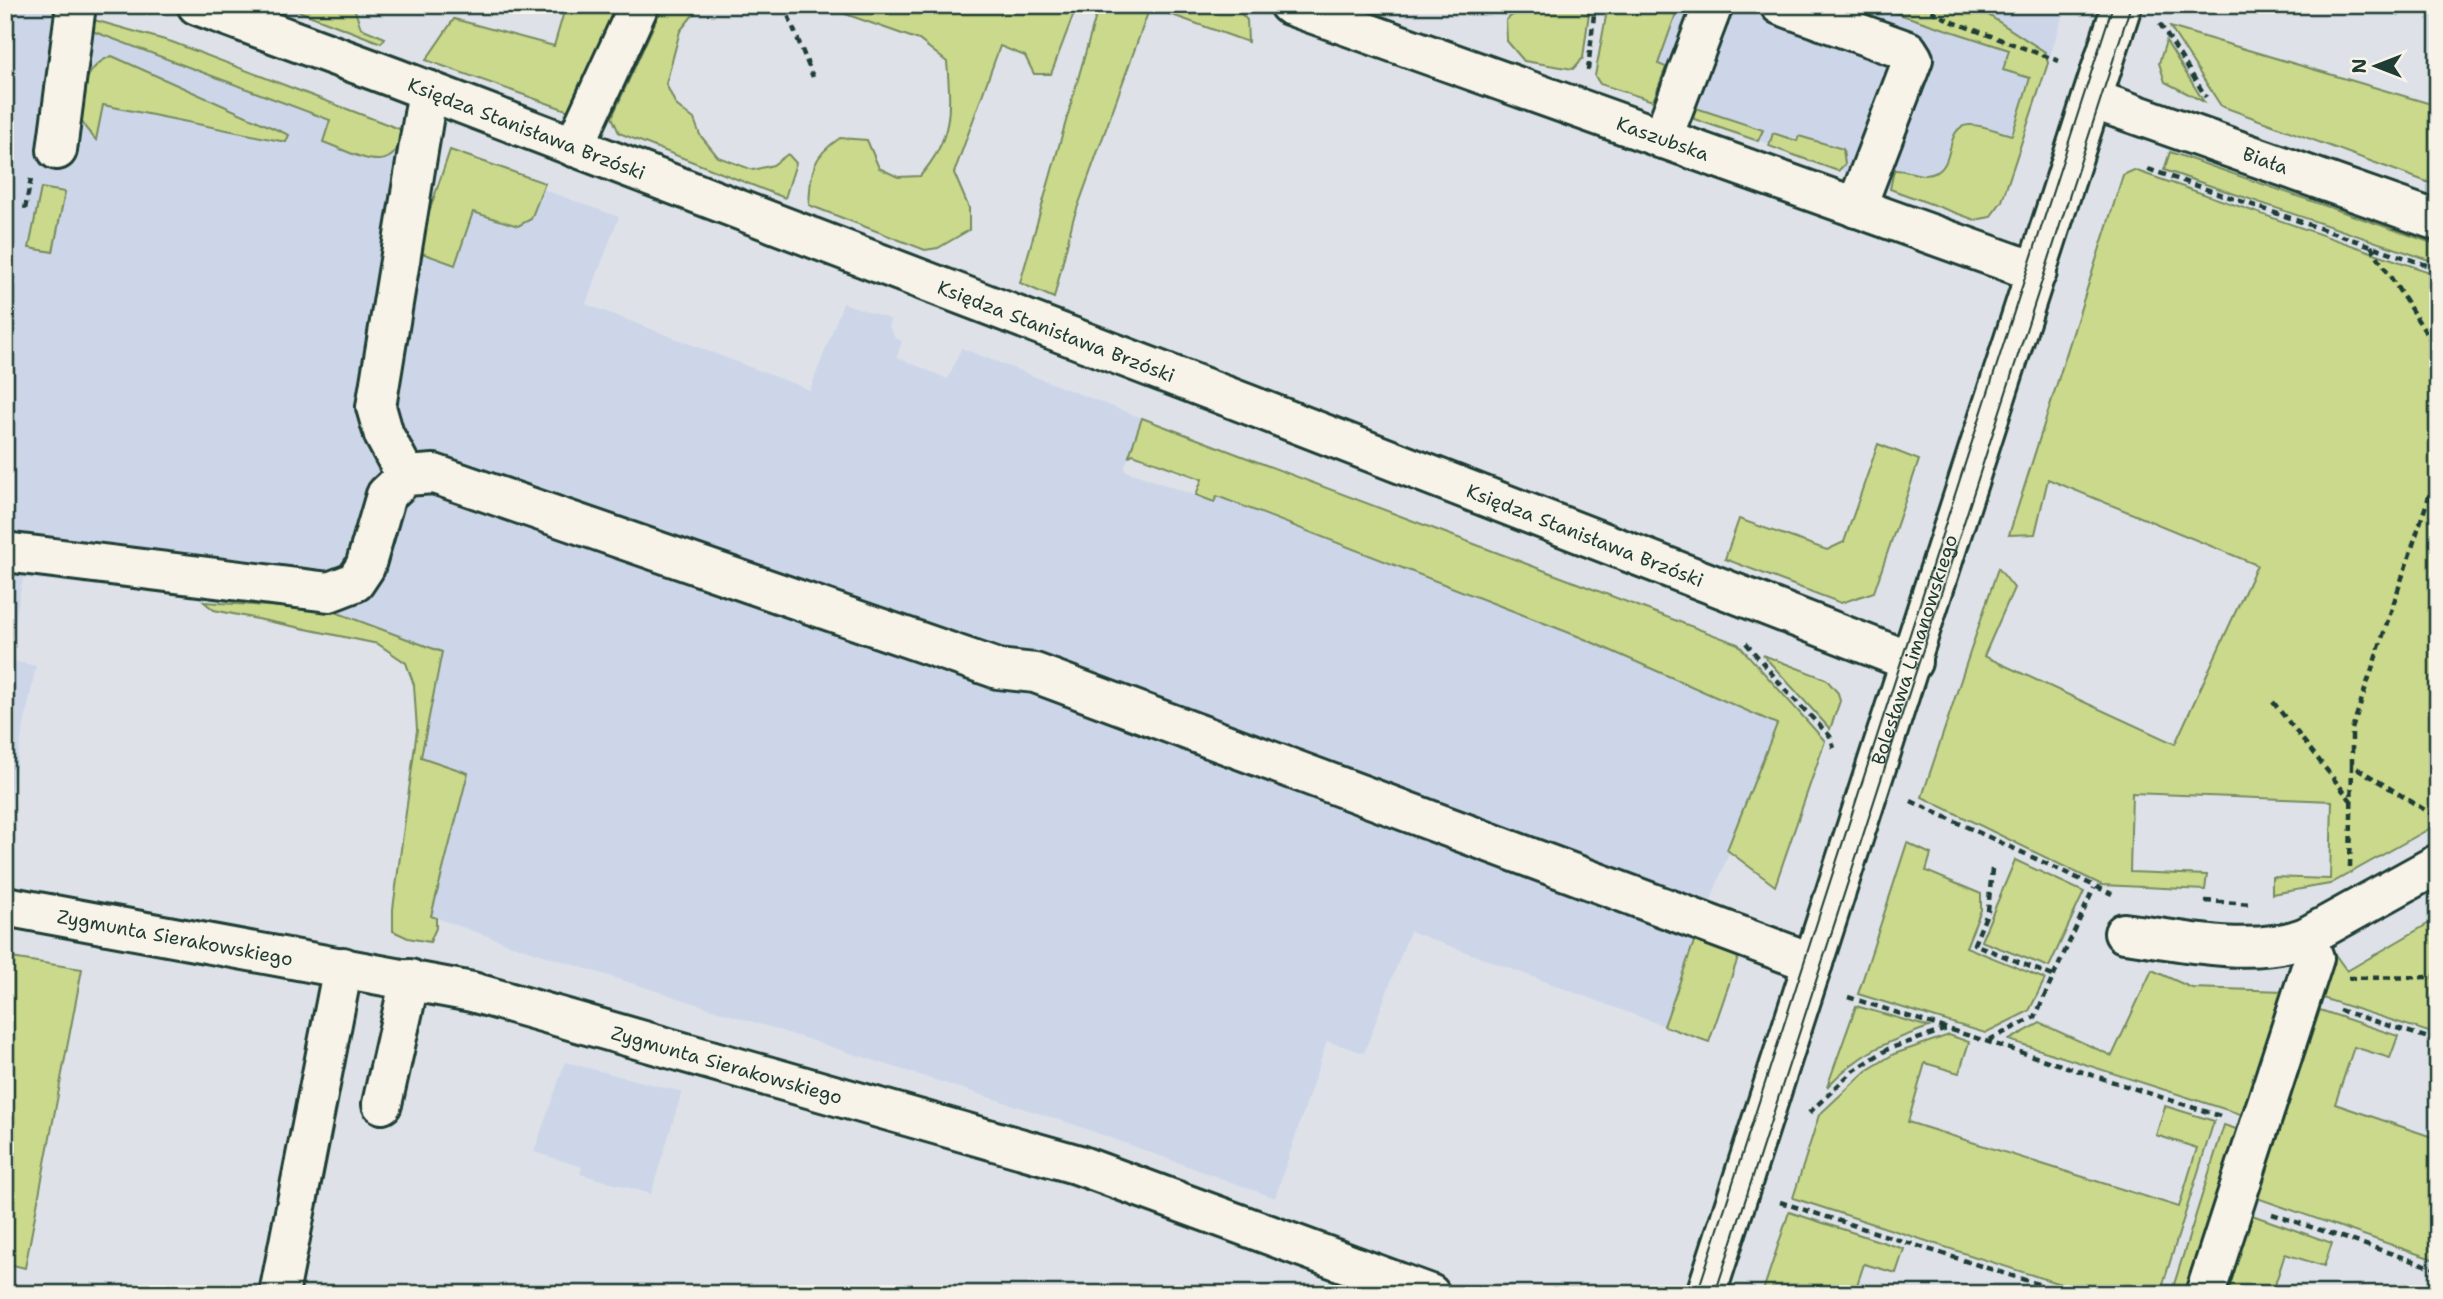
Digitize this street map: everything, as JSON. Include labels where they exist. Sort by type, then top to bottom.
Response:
[{"type":"street","points":[[44,161],[76,5]]},
{"type":"street","name":"Księdza Stanisława Brzóski","points":[[197,5],[428,90],[1912,662]]},
{"type":"street","points":[[574,147],[639,5]]},
{"type":"street","name":"Kaszubska","points":[[1289,5],[2036,272]]},
{"type":"street","points":[[1662,139],[1713,5]]},
{"type":"street","points":[[1780,5],[1908,51],[1913,59],[1856,208]]},
{"type":"street","name":"Bolesława Limanowskiego","points":[[1706,1294],[2122,5]]},
{"type":"street","points":[[406,477],[384,435],[376,407],[428,90]]},
{"type":"street","name":"Biała","points":[[2092,99],[2438,221]]},
{"type":"street","points":[[5,552],[329,592],[355,582],[365,567],[386,495],[406,477],[434,474],[998,669],[1035,673],[1813,963]]},
{"type":"street","points":[[2124,933],[2217,944],[2271,947],[2306,937],[2438,864]]},
{"type":"street","name":"Zygmunta Sierakowskiego","points":[[5,906],[472,992],[1079,1165],[1430,1294]]},
{"type":"street","points":[[2205,1294],[2314,958],[2306,937]]},
{"type":"street","points":[[279,1294],[343,967]]},
{"type":"street","points":[[382,1104],[410,979]]},
{"type":"path","points":[[784,5],[813,77]]},
{"type":"path","points":[[1588,76],[1595,5]]},
{"type":"path","points":[[1920,5],[1953,22],[2059,61]]},
{"type":"path","points":[[2160,24],[2207,99]]},
{"type":"path","points":[[25,209],[44,161]]},
{"type":"path","points":[[2148,169],[2438,269]]},
{"type":"path","points":[[2371,246],[2438,352]]},
{"type":"path","points":[[2366,902],[2350,873],[2352,729],[2438,469]]},
{"type":"path","points":[[1746,643],[1788,693],[1830,736],[1834,748]]},
{"type":"path","points":[[2273,702],[2352,802]]},
{"type":"path","points":[[2352,765],[2438,818]]},
{"type":"path","points":[[1911,801],[2094,888],[2120,895]]},
{"type":"path","points":[[1992,869],[1988,911],[1974,944],[2053,976]]},
{"type":"path","points":[[1988,1041],[2035,1017],[2094,888]]},
{"type":"path","points":[[2199,901],[2260,904]]},
{"type":"path","points":[[2305,989],[2438,977]]},
{"type":"path","points":[[2305,989],[2438,1041]]},
{"type":"path","points":[[1848,997],[2259,1129]]},
{"type":"path","points":[[1809,1113],[1853,1071],[1888,1049],[1948,1028]]},
{"type":"path","points":[[1780,1202],[2069,1294]]},
{"type":"path","points":[[2235,1202],[2438,1269]]},
{"type":"shaded area","points":[[5,5],[28,5],[87,18],[402,130],[381,242],[401,246],[482,167],[619,217],[586,304],[810,390],[843,303],[890,319],[889,326],[895,338],[902,341],[897,357],[948,379],[961,348],[1142,418],[1124,470],[1214,502],[1217,495],[1580,637],[1777,724],[1664,1026],[1410,931],[1364,1053],[1327,1041],[1275,1198],[1075,1125],[512,945],[431,916],[467,773],[421,758],[442,652],[330,610],[23,578],[8,660],[36,666],[5,822]]},
{"type":"shaded area","points":[[1690,5],[1871,5],[2048,63],[2002,201],[1990,217],[1975,220],[1653,101],[1666,67],[1658,64],[1678,7],[1687,10]]},
{"type":"shaded area","points":[[1973,5],[2066,5],[2048,63]]},
{"type":"shaded area","points":[[565,1062],[682,1092],[651,1194],[580,1174],[582,1167],[534,1152]]},
{"type":"green space","points":[[283,5],[353,5],[361,28],[385,38],[381,43]]},
{"type":"green space","points":[[566,5],[616,5],[569,111],[426,60],[454,19],[554,46]]},
{"type":"green space","points":[[663,5],[701,5],[680,31],[666,84],[676,105],[694,119],[700,135],[718,157],[753,170],[773,165],[788,154],[796,163],[785,198],[619,133],[612,117]]},
{"type":"green space","points":[[820,5],[1077,5],[1051,74],[1034,74],[1025,56],[1000,46],[954,173],[969,208],[969,230],[938,248],[925,250],[809,205],[814,166],[823,152],[840,138],[867,140],[879,168],[898,177],[920,176],[939,149],[949,109],[947,62],[919,40]]},
{"type":"green space","points":[[1099,5],[1233,5],[1247,20],[1248,42],[1150,7],[1073,220],[1054,298],[1020,283]]},
{"type":"green space","points":[[1526,5],[1590,5],[1583,58],[1573,69],[1524,61],[1507,41],[1506,20]]},
{"type":"green space","points":[[1608,5],[1690,5],[1687,11],[1678,8],[1658,64],[1666,67],[1653,101],[1600,84],[1595,76]]},
{"type":"green space","points":[[1871,5],[1973,5],[2045,52],[2048,63],[2002,201],[1990,217],[1975,220],[1890,189],[1894,170],[1921,175],[1937,172],[1943,167],[1953,138],[1961,127],[1979,126],[2012,135],[2030,78],[2003,70],[2009,50]]},
{"type":"green space","points":[[87,18],[172,42],[402,130],[398,146],[392,155],[383,160],[372,160],[323,142],[330,120],[92,31]]},
{"type":"green space","points":[[2170,27],[2438,106],[2438,186],[2221,106]]},
{"type":"green space","points":[[2166,41],[2204,102],[2165,82],[2159,63]]},
{"type":"green space","points":[[112,56],[289,135],[286,142],[103,105],[96,140],[82,120],[81,98],[91,72]]},
{"type":"green space","points":[[1693,107],[1763,130],[1758,141],[1694,119]]},
{"type":"green space","points":[[1773,133],[1797,141],[1799,136],[1843,149],[1845,164],[1838,171],[1769,146]]},
{"type":"green space","points":[[450,150],[545,183],[531,219],[518,226],[473,212],[455,265],[416,251]]},
{"type":"green space","points":[[2170,152],[2438,245],[2438,263],[2164,170]]},
{"type":"green space","points":[[2134,170],[2438,275],[2438,824],[2330,884],[2272,894],[2272,877],[2330,879],[2332,801],[2132,793],[2130,872],[2207,875],[2205,890],[2102,885],[1922,797],[1998,568],[2014,588],[1984,656],[2175,744],[2257,565],[2048,479],[2035,534],[2009,535],[2123,175]]},
{"type":"green space","points":[[41,188],[65,192],[53,252],[29,248]]},
{"type":"green space","points":[[1142,418],[1738,644],[1825,741],[1775,886],[1727,850],[1777,724],[1580,637],[1217,496],[1214,502],[1196,495],[1202,479],[1133,454],[1129,456]]},
{"type":"green space","points":[[1878,444],[1919,460],[1874,592],[1841,603],[1725,559],[1739,519],[1827,550],[1844,542]]},
{"type":"green space","points":[[204,602],[330,610],[442,652],[421,757],[468,773],[431,916],[436,918],[436,928],[430,942],[408,938],[393,931],[393,909],[417,730],[414,685],[406,663],[378,644],[214,610]]},
{"type":"green space","points":[[1763,655],[1826,679],[1838,693],[1840,701],[1830,729]]},
{"type":"green space","points":[[1907,843],[1931,854],[1926,871],[1981,894],[1981,910],[1966,947],[2045,979],[2029,1011],[1985,1033],[1858,994]]},
{"type":"green space","points":[[2015,860],[2084,892],[2049,967],[1981,941]]},
{"type":"green space","points":[[2438,918],[2438,1035],[2322,998],[2318,988],[2331,949],[2347,971]]},
{"type":"green space","points":[[1695,939],[1739,955],[1709,1042],[1664,1026]]},
{"type":"green space","points":[[5,957],[82,969],[25,1268],[5,1263]]},
{"type":"green space","points":[[2152,970],[2192,988],[2285,991],[2243,1115],[2009,1040],[2040,1023],[2112,1056]]},
{"type":"green space","points":[[1856,1006],[1929,1027],[1899,1038],[1862,1057],[1827,1087]]},
{"type":"green space","points":[[2320,1010],[2398,1036],[2390,1058],[2354,1047],[2335,1104],[2438,1139],[2438,1261],[2257,1198]]},
{"type":"green space","points":[[1949,1035],[1969,1042],[1959,1073],[1925,1063],[1908,1122],[2179,1207],[2197,1148],[2156,1135],[2165,1106],[2214,1121],[2160,1294],[2091,1294],[1793,1198],[1819,1115],[1866,1071],[1894,1054]]},
{"type":"green space","points":[[2224,1125],[2239,1130],[2188,1294],[2171,1294]]},
{"type":"green space","points":[[1789,1212],[1904,1249],[1896,1273],[1864,1264],[1854,1294],[1762,1294]]},
{"type":"green space","points":[[2249,1214],[2332,1243],[2324,1266],[2285,1254],[2272,1294],[2223,1294]]},
{"type":"tram line","points":[[1697,1294],[2113,5]]},
{"type":"tram line","points":[[1715,1294],[2131,5]]}]
